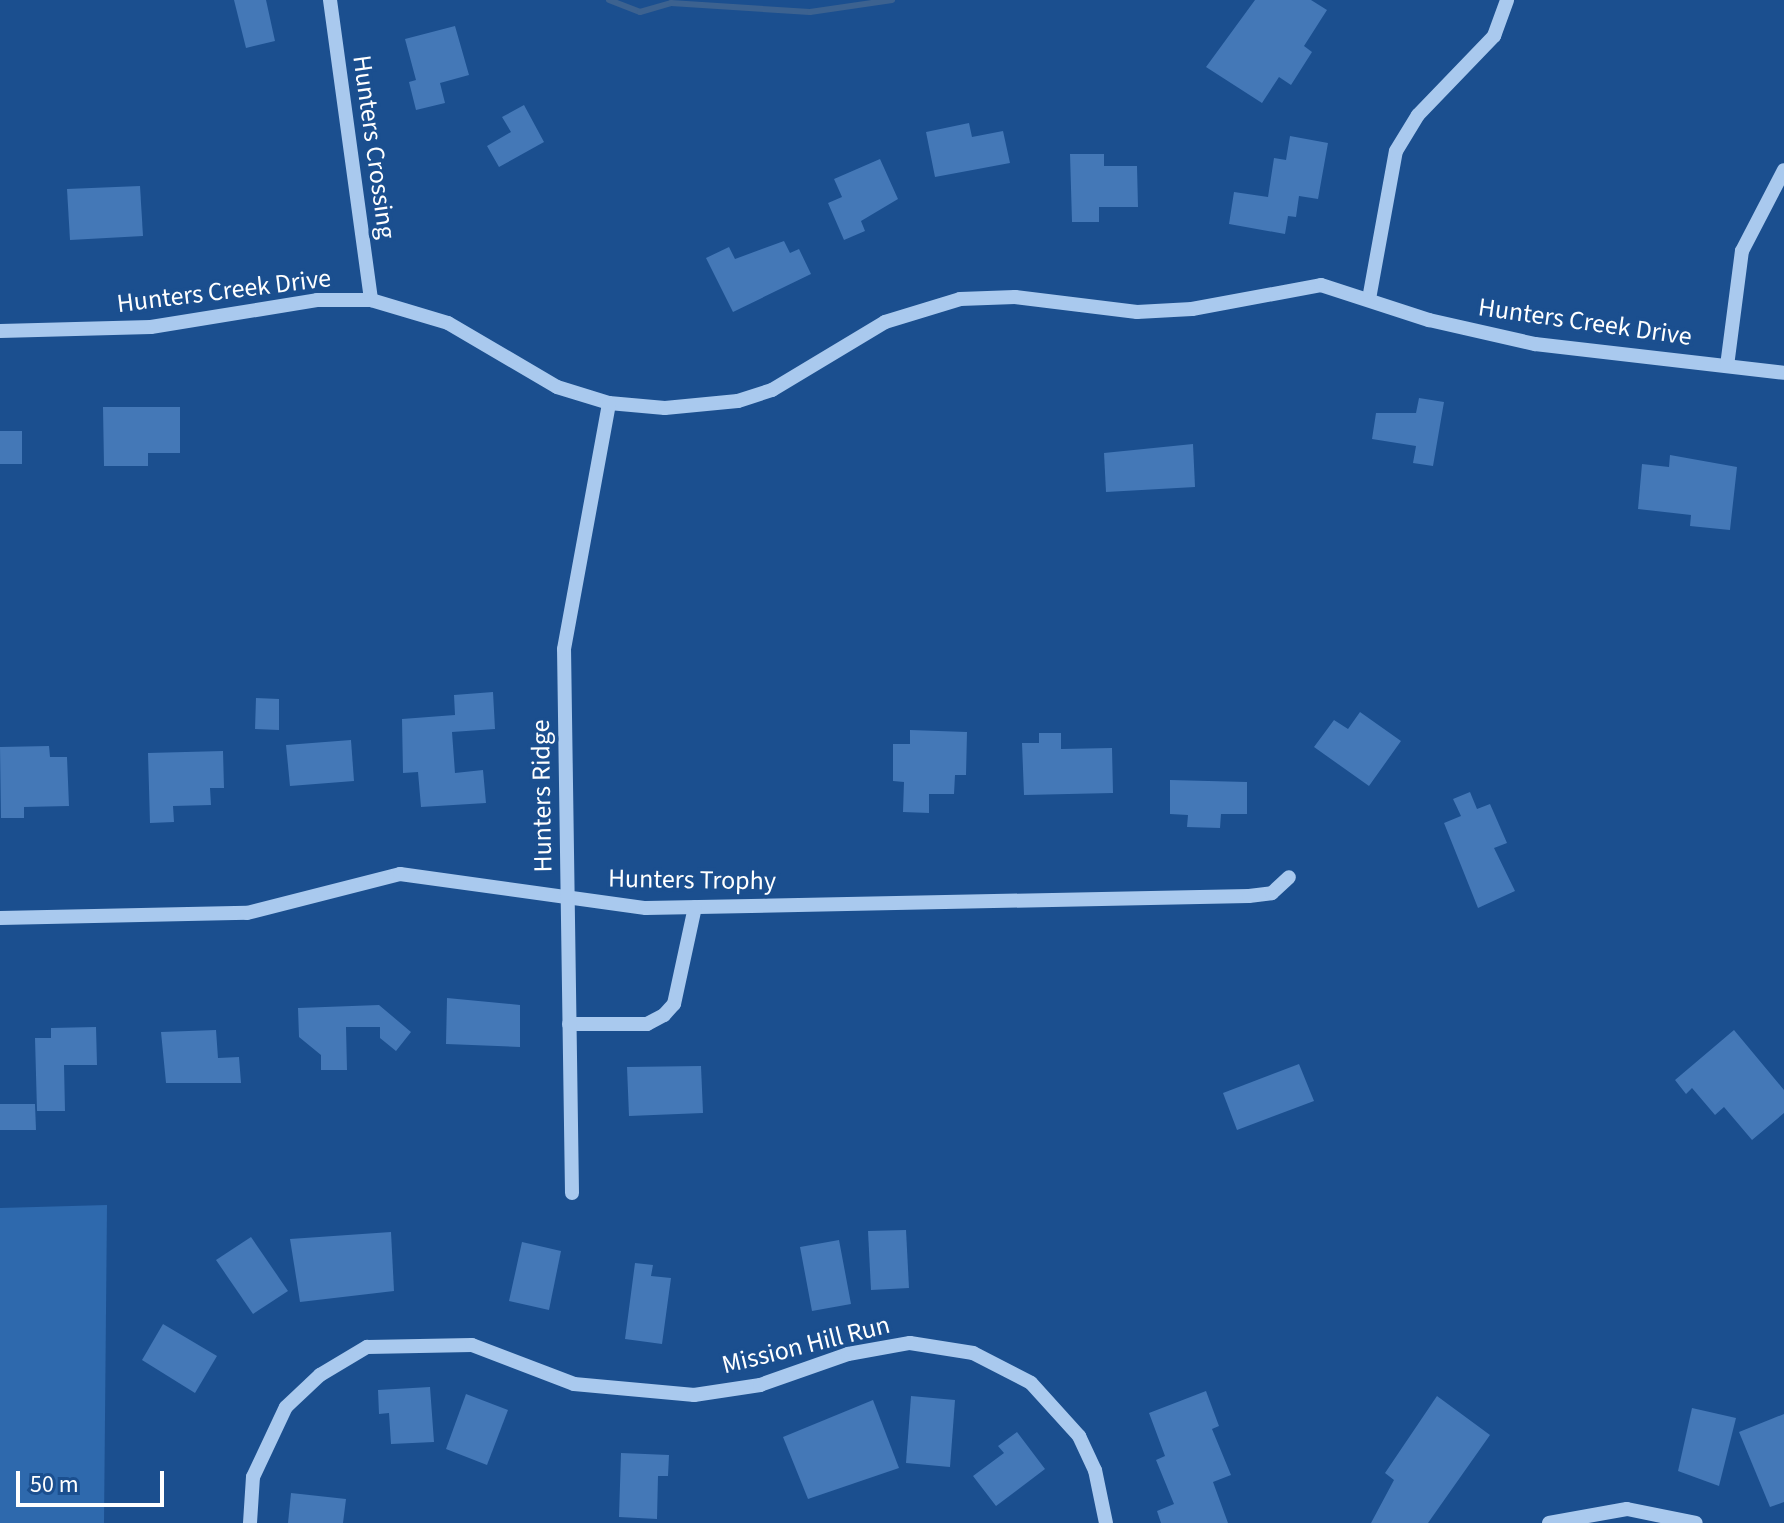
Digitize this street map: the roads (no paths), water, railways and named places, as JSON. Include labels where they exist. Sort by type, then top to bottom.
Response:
[{"type":"street","name":"Hunters Crossing","points":[[330,0],[371,300]]},
{"type":"street","points":[[1369,299],[1385,191],[1396,151],[1418,115],[1494,36],[1507,0]]},
{"type":"street","points":[[1727,366],[1742,251],[1784,170]]},
{"type":"street","name":"Hunters Creek Drive","points":[[0,331],[151,327],[302,302],[371,300],[448,323],[557,387],[609,403],[665,408],[738,401],[798,376],[885,322],[960,299],[1015,297],[1137,312],[1192,309],[1321,285],[1429,320],[1535,344],[1784,373]]},
{"type":"street","name":"Hunters Ridge","points":[[572,1193],[565,637],[609,403]]},
{"type":"street","name":"Hunters Trophy","points":[[0,918],[234,915],[400,874],[646,908],[1262,895],[1289,877]]},
{"type":"street","points":[[569,1024],[647,1024],[664,1015],[674,1004],[695,907]]},
{"type":"street","name":"Mission Hill Run","points":[[250,1523],[253,1477],[286,1407],[320,1375],[367,1347],[472,1345],[574,1384],[694,1395],[760,1385],[848,1354],[910,1343],[973,1353],[1031,1383],[1079,1436],[1095,1470],[1106,1523]]},
{"type":"street","points":[[1549,1523],[1627,1509],[1696,1523]]},
{"type":"waterway","points":[[609,0],[640,12],[671,3],[810,12],[892,0]]}]
